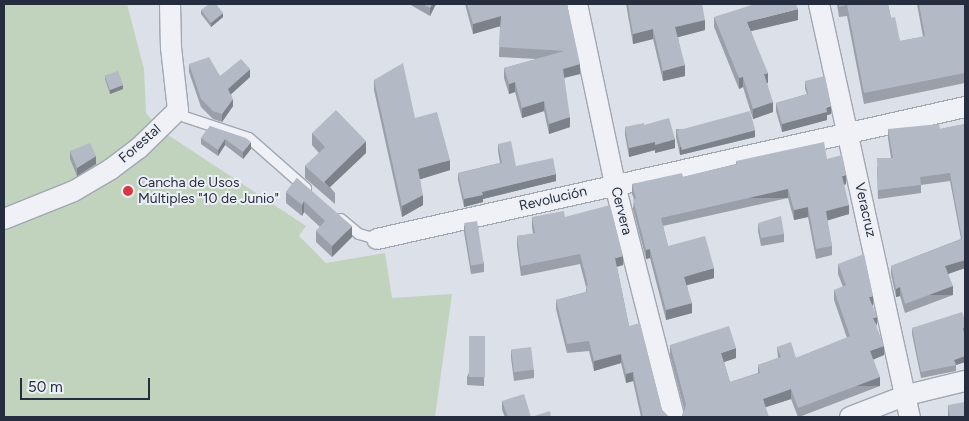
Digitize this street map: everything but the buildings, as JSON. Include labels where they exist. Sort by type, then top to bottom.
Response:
[{"type":"street","points":[[170,4],[171,48],[178,110]]},
{"type":"street","name":"Cervera","points":[[577,4],[615,185],[674,417]]},
{"type":"street","name":"Veracruz","points":[[819,4],[907,395],[910,417]]},
{"type":"street","name":"Revolución","points":[[377,239],[965,106]]},
{"type":"street","name":"Forestal","points":[[4,219],[74,191],[111,169],[138,149],[178,110]]},
{"type":"street","points":[[850,417],[907,395],[965,381]]},
{"type":"lane","points":[[178,110],[184,117],[249,138],[312,194]]},
{"type":"lane","name":"Revolución","points":[[334,212],[359,234],[377,239]]},
{"type":"green space","name":"Cancha de Usos Múltiples \"10 de Junio\"","points":[[4,4],[127,4],[144,69],[146,113],[159,129],[306,226],[299,236],[326,263],[385,253],[392,298],[452,294],[435,417],[4,417]]},
{"type":"place","name":"Cancha de Usos Múltiples \"10 de Junio\"","points":[[128,191]]}]
